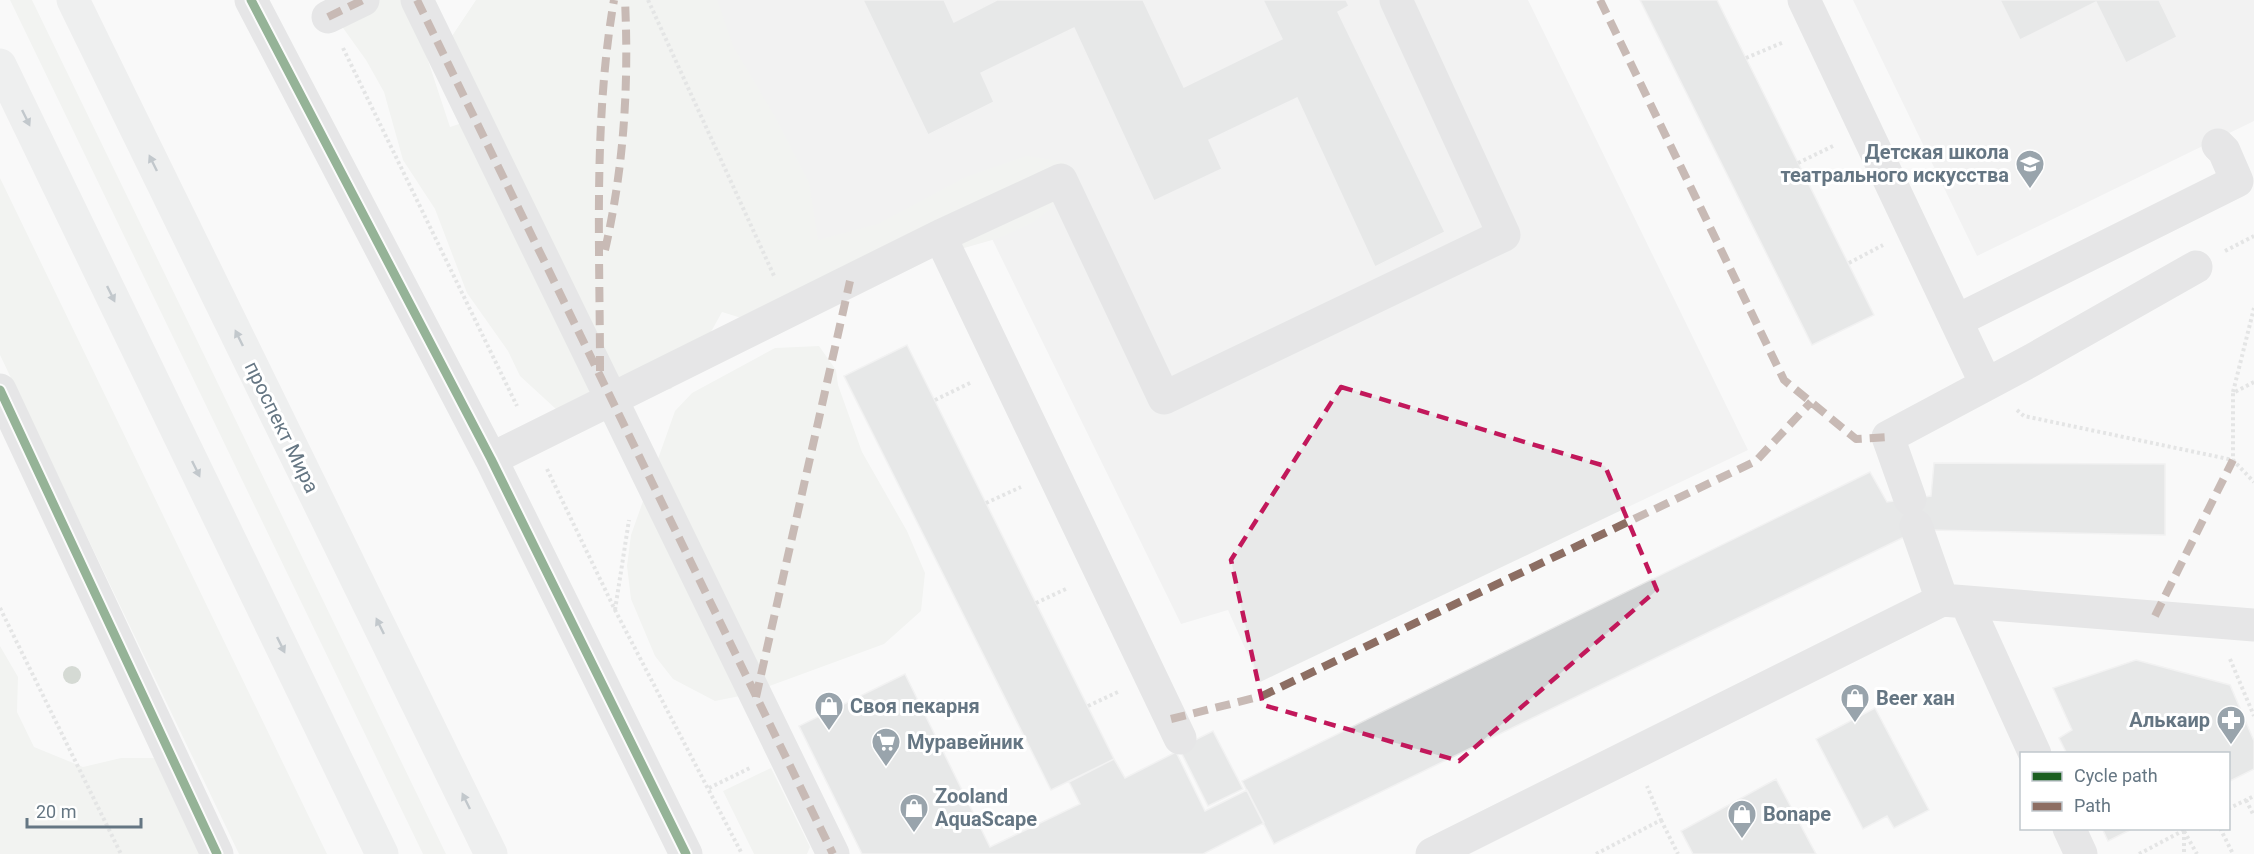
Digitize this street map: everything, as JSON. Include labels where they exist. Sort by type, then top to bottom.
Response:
[{"type":"main road","name":"проспект Мира","points":[[73,0],[491,854]]},
{"type":"main road","points":[[0,65],[382,854]]},
{"type":"street","points":[[250,0],[491,459],[686,854]]},
{"type":"street","points":[[328,17],[363,0]]},
{"type":"street","points":[[417,0],[833,854]]},
{"type":"street","points":[[491,459],[940,236],[1062,180],[1164,398],[1504,235],[1396,0]]},
{"type":"street","points":[[1804,0],[1986,384]]},
{"type":"street","points":[[1956,321],[2237,181],[2224,151],[2218,145]]},
{"type":"street","points":[[940,236],[1180,738]]},
{"type":"street","points":[[2034,752],[1954,601],[1913,513],[1888,437],[2196,267]]},
{"type":"street","points":[[0,390],[217,854]]},
{"type":"street","points":[[1432,854],[1633,754],[1954,601],[2243,624]]},
{"type":"street","points":[[2070,830],[2081,854]]},
{"type":"path","points":[[648,0],[790,311]]},
{"type":"path","points":[[328,17],[615,610],[742,854]]},
{"type":"path","points":[[2234,460],[2232,393],[2254,308]]},
{"type":"path","points":[[2232,393],[2254,382]]},
{"type":"path","points":[[1986,384],[2024,416],[2234,460],[2254,482]]},
{"type":"path","points":[[615,610],[630,516]]},
{"type":"path","points":[[0,608],[121,854]]},
{"type":"path","points":[[2243,624],[2229,656],[2254,716]]},
{"type":"path","points":[[709,788],[783,751]]},
{"type":"path","points":[[1633,754],[1678,854]]},
{"type":"path","points":[[2230,808],[2254,796]]},
{"type":"path","points":[[2246,800],[2254,816]]},
{"type":"path","points":[[1596,854],[1661,820]]},
{"type":"path","points":[[2139,854],[2186,830]]},
{"type":"path","points":[[2184,854],[2186,830]]},
{"type":"path","points":[[2186,830],[2197,854]]},
{"type":"path","points":[[2221,830],[2233,854]]},
{"type":"highlighted area","points":[[1341,387],[1605,466],[1657,590],[1459,761],[1263,705],[1231,560]]},
{"type":"shaded area","points":[[10,0],[32,0],[446,854],[423,854]]},
{"type":"shaded area","points":[[326,0],[408,0],[450,127],[465,122],[452,36],[476,0],[717,0],[733,46],[775,117],[809,183],[818,240],[878,224],[966,177],[1027,156],[1064,162],[1068,184],[1049,210],[1033,222],[999,238],[915,262],[764,325],[722,312],[697,357],[671,389],[653,390],[557,410],[520,376],[508,351],[467,293],[435,209],[403,160],[384,92],[366,60],[328,7]]},
{"type":"shaded area","points":[[681,0],[1528,0],[1748,450],[1260,682],[1228,610],[1181,624],[970,194],[810,270]]},
{"type":"shaded area","name":"Детская школа театрального искусства","points":[[1853,0],[2254,0],[2254,121],[1977,256]]},
{"type":"shaded area","points":[[0,178],[327,854],[239,854],[0,355]]},
{"type":"shaded area","points":[[819,346],[836,370],[838,385],[862,452],[907,531],[925,573],[921,611],[884,644],[745,695],[715,701],[673,679],[655,656],[631,599],[627,566],[631,535],[675,411],[692,393],[775,348]]},
{"type":"shaded area","points":[[0,646],[18,677],[17,712],[34,747],[83,767],[121,758],[157,758],[214,854],[0,854]]},
{"type":"shaded area","points":[[771,768],[810,847],[807,854],[754,854],[723,791]]},
{"type":"building","points":[[863,0],[944,0],[954,22],[997,0],[1143,0],[1184,87],[1282,39],[1263,0],[1346,0],[1349,6],[1338,12],[1445,232],[1375,267],[1297,98],[1209,140],[1222,169],[1154,201],[1074,28],[981,73],[994,102],[928,135]]},
{"type":"building","points":[[1640,0],[1717,0],[1874,315],[1812,345]]},
{"type":"building","points":[[2000,0],[2159,0],[2177,37],[2126,63],[2096,2],[2020,40]]},
{"type":"building","points":[[907,345],[1114,759],[1051,790],[844,376]]},
{"type":"building","points":[[1934,463],[2165,464],[2165,535],[1929,530],[1904,537],[1274,844],[1242,781],[1870,472],[1887,502],[1931,496]]},
{"type":"building","points":[[2136,660],[2230,685],[2254,741],[2254,769],[2230,781],[2230,752],[2066,752],[2059,738],[2072,730],[2053,688]]},
{"type":"building","name":"Муравейник","points":[[905,674],[990,847],[1080,804],[1069,782],[1114,759],[1125,778],[1176,752],[1205,811],[1247,790],[1264,823],[1203,854],[862,854],[799,726]]},
{"type":"building","points":[[1875,708],[1929,810],[1894,828],[1887,816],[1863,829],[1816,739]]},
{"type":"building","points":[[1213,731],[1243,789],[1208,806],[1179,748]]},
{"type":"building","points":[[1776,779],[1816,854],[1693,854],[1681,831]]},
{"type":"building","points":[[2103,830],[2130,830],[2108,841]]},
{"type":"marked path","points":[[328,17],[363,0]]},
{"type":"marked path","points":[[417,0],[833,854]]},
{"type":"marked path","points":[[600,371],[600,138],[607,46],[614,0]]},
{"type":"marked path","points":[[605,250],[617,188],[624,126],[625,0]]},
{"type":"marked path","points":[[1600,0],[1784,380],[1856,439],[1888,437]]},
{"type":"marked path","points":[[756,697],[850,281]]},
{"type":"marked path","points":[[1171,719],[1262,696],[1756,461],[1811,402]]},
{"type":"marked path","points":[[2155,616],[2233,460]]},
{"type":"cycle path","points":[[251,0],[491,459],[686,854]]},
{"type":"cycle path","points":[[0,390],[217,854]]},
{"type":"place","name":"Детская школа театрального искусства","points":[[2030,190]]},
{"type":"place","name":"Beer хан","points":[[1855,724]]},
{"type":"place","name":"Своя пекарня","points":[[829,732]]},
{"type":"place","name":"Алькаир","points":[[2231,746]]},
{"type":"place","name":"Муравейник","points":[[886,768]]},
{"type":"place","name":"Zooland AquaScape","points":[[914,834]]},
{"type":"place","name":"Bonape","points":[[1742,840]]}]
